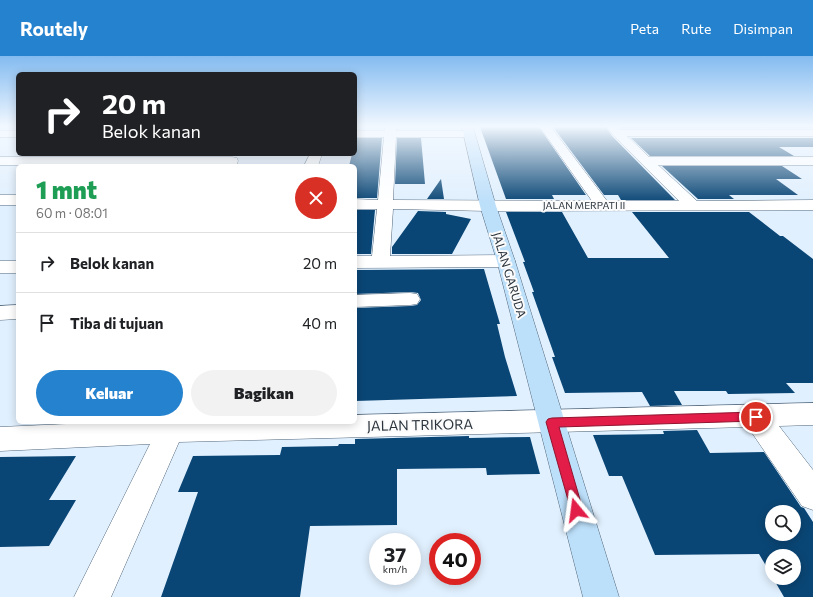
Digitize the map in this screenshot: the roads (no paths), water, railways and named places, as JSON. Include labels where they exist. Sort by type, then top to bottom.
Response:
[{"type":"street","points":[[0,160],[14,152]]},
{"type":"street","points":[[381,262],[389,152]]},
{"type":"street","name":"JALAN GARUDA","points":[[474,152],[601,597]]},
{"type":"street","points":[[563,152],[602,205]]},
{"type":"street","points":[[637,152],[694,206]]},
{"type":"street","points":[[0,160],[85,158],[233,160]]},
{"type":"street","points":[[646,161],[813,161]]},
{"type":"street","points":[[0,200],[16,200]]},
{"type":"street","name":"JALAN MERPATI II","points":[[357,204],[488,206],[813,205]]},
{"type":"street","points":[[357,262],[506,261]]},
{"type":"street","points":[[0,267],[16,266]]},
{"type":"street","points":[[357,301],[410,299]]},
{"type":"street","points":[[0,313],[16,312]]},
{"type":"street","name":"JALAN TRIKORA","points":[[0,439],[170,431],[756,417],[813,414]]},
{"type":"street","points":[[756,417],[813,495]]},
{"type":"street","points":[[92,597],[170,431]]}]
